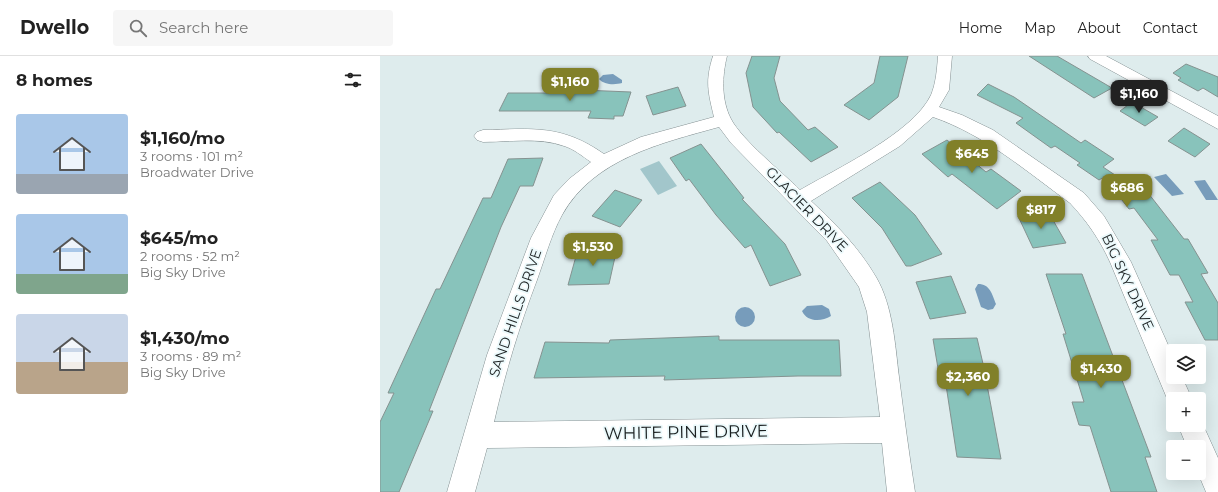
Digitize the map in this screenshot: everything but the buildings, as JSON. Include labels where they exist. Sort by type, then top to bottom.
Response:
[{"type":"street","name":"GLACIER DRIVE","points":[[720,56],[716,71],[715,88],[723,120],[737,138],[799,198],[834,235],[869,284],[876,305],[883,342],[900,492]]},
{"type":"street","points":[[799,198],[894,142],[922,120],[930,110],[940,91],[945,56]]},
{"type":"street","points":[[1095,56],[1218,123]]},
{"type":"street","name":"BIG SKY DRIVE","points":[[930,110],[956,119],[986,134],[1077,198],[1092,213],[1118,256],[1177,392]]},
{"type":"street","name":"SAND HILLS DRIVE","points":[[461,492],[479,435],[499,355],[545,229],[565,195],[583,177],[604,162],[634,147],[723,120]]},
{"type":"street","points":[[483,136],[529,135],[559,138],[580,146],[604,162]]},
{"type":"street","name":"WHITE PINE DRIVE","points":[[479,435],[894,430]]},
{"type":"street","points":[[1194,432],[1218,489]]},
{"type":"shaded area","points":[[613,74],[622,80],[622,83],[610,84],[599,79],[603,75]]},
{"type":"shaded area","points":[[659,161],[677,186],[658,195],[640,169]]},
{"type":"shaded area","points":[[1166,174],[1184,194],[1172,196],[1154,177]]},
{"type":"shaded area","points":[[1205,180],[1218,200],[1206,200],[1194,181]]},
{"type":"shaded area","points":[[978,284],[982,284],[990,290],[996,304],[993,309],[988,310],[981,307],[975,289]]},
{"type":"shaded area","points":[[822,305],[829,309],[831,316],[815,320],[804,315],[802,311],[807,306]]},
{"type":"shaded area","points":[[745,307],[752,310],[755,317],[752,324],[745,327],[738,324],[735,317],[738,310]]}]
